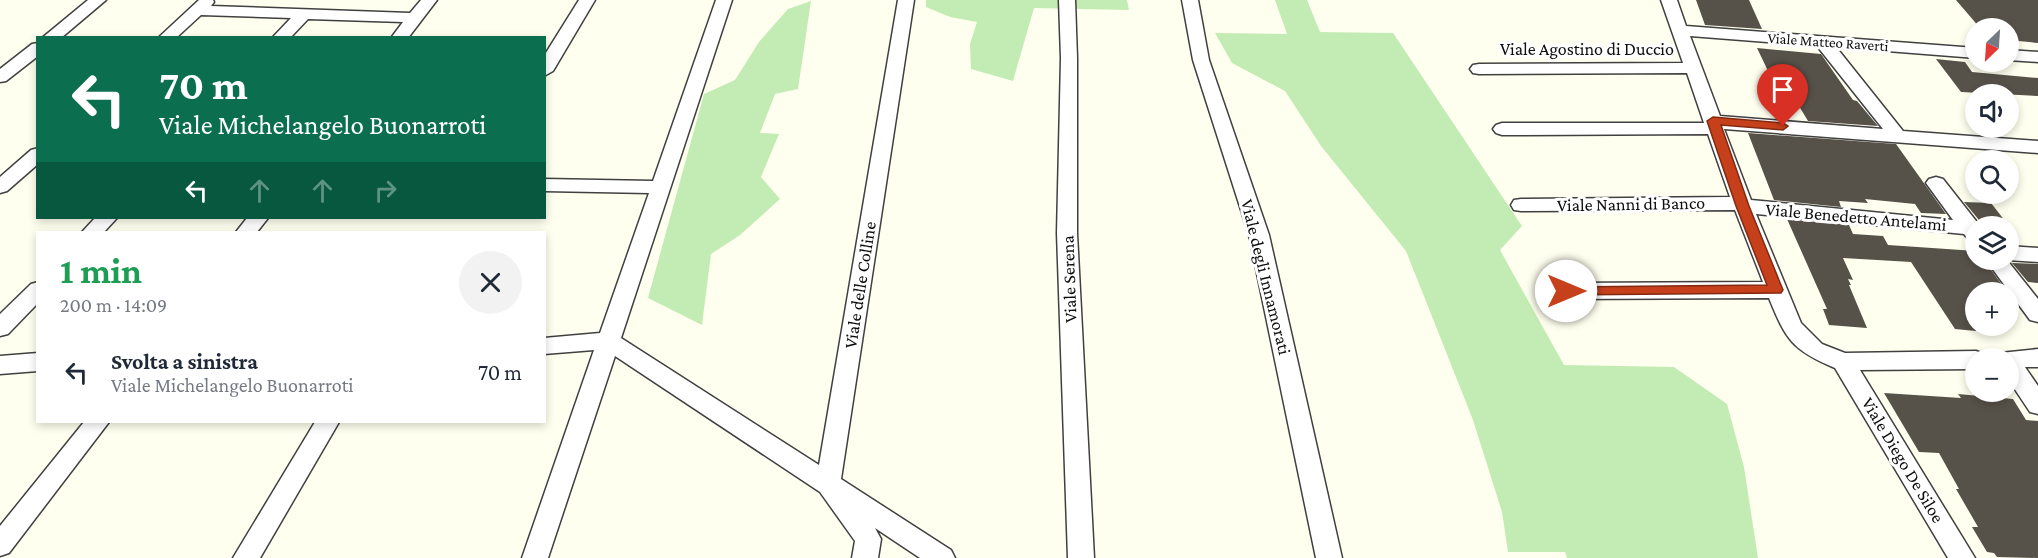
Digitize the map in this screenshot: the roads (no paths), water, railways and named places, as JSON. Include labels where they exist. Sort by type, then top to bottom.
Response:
[{"type":"street","points":[[53,36],[98,0]]},
{"type":"street","points":[[400,36],[429,0]]},
{"type":"street","points":[[546,68],[587,0]]},
{"type":"street","points":[[535,558],[724,0]]},
{"type":"street","name":"Viale delle Colline","points":[[828,483],[906,0]]},
{"type":"street","name":"Viale Serena","points":[[1067,0],[1070,58],[1067,234],[1081,558]]},
{"type":"street","name":"Viale degli Innamorati","points":[[1190,0],[1202,60],[1259,235],[1329,558]]},
{"type":"street","points":[[1669,0],[1742,204],[1792,327],[1814,350],[1843,362],[1965,360]]},
{"type":"street","points":[[168,36],[202,5],[303,14],[414,18]]},
{"type":"street","points":[[282,36],[303,14]]},
{"type":"street","name":"Viale Matteo Raverti","points":[[1680,30],[1965,52]]},
{"type":"street","points":[[1823,42],[1898,136]]},
{"type":"street","points":[[0,77],[36,50]]},
{"type":"street","points":[[2019,56],[2038,57]]},
{"type":"street","name":"Viale Agostino di Duccio","points":[[1479,69],[1695,68]]},
{"type":"street","points":[[1502,129],[1715,124],[2038,147]]},
{"type":"street","points":[[0,187],[36,156]]},
{"type":"street","points":[[1936,183],[1965,221]]},
{"type":"street","points":[[546,184],[659,187]]},
{"type":"street","name":"Viale Nanni di Banco","points":[[1521,206],[1742,204]]},
{"type":"street","name":"Viale Benedetto Antelami","points":[[1742,204],[1965,230]]},
{"type":"street","points":[[93,231],[106,219]]},
{"type":"street","points":[[247,231],[257,219]]},
{"type":"street","points":[[2019,254],[2038,255]]},
{"type":"street","points":[[2004,270],[2038,314]]},
{"type":"street","points":[[1566,291],[1776,290]]},
{"type":"street","points":[[0,328],[36,291]]},
{"type":"street","points":[[546,346],[609,340],[942,558]]},
{"type":"street","points":[[2019,359],[2038,358]]},
{"type":"street","points":[[0,365],[36,362]]},
{"type":"street","name":"Viale Diego De Siloe","points":[[1843,362],[1962,558]]},
{"type":"street","points":[[2019,376],[2038,405]]},
{"type":"street","points":[[0,545],[96,423]]},
{"type":"street","points":[[246,558],[326,423]]},
{"type":"street","points":[[828,483],[868,539],[865,558]]}]
